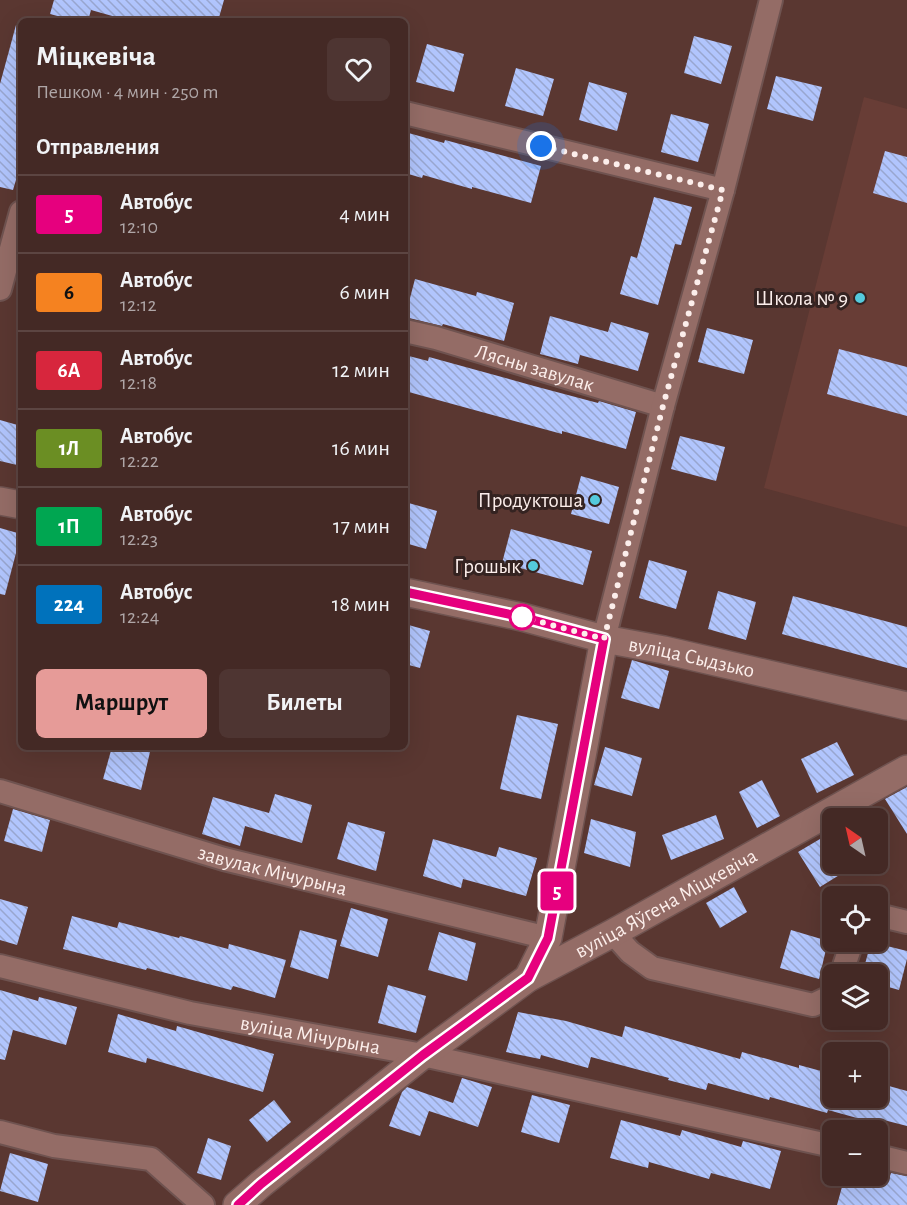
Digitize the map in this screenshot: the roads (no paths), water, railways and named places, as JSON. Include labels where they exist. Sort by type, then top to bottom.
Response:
[{"type":"street","points":[[528,978],[548,938],[604,639],[663,406],[723,190],[771,0]]},
{"type":"street","points":[[408,114],[723,190]]},
{"type":"street","points":[[0,289],[16,246]]},
{"type":"street","name":"Лясны завулак","points":[[408,332],[663,406]]},
{"type":"street","points":[[0,501],[18,504]]},
{"type":"street","name":"вуліца Сыдзько","points":[[408,593],[907,706]]},
{"type":"street","name":"вуліца Яўгена Міцкевіча","points":[[237,1205],[423,1055],[528,978],[907,769]]},
{"type":"street","name":"завулак Мічурына","points":[[0,791],[224,859],[548,938]]},
{"type":"street","points":[[888,917],[907,921]]},
{"type":"street","points":[[613,933],[630,952],[652,968],[813,1005],[822,1001]]},
{"type":"street","name":"вуліца Мічурына","points":[[0,966],[189,1013],[423,1055],[822,1144]]},
{"type":"street","points":[[0,1132],[54,1146],[151,1159],[203,1205]]},
{"type":"street","points":[[888,1158],[907,1162]]},
{"type":"place","name":"Школа № 9","points":[[860,298]]},
{"type":"place","name":"Продуктоша","points":[[595,500]]},
{"type":"place","name":"Грошык","points":[[533,566]]}]
